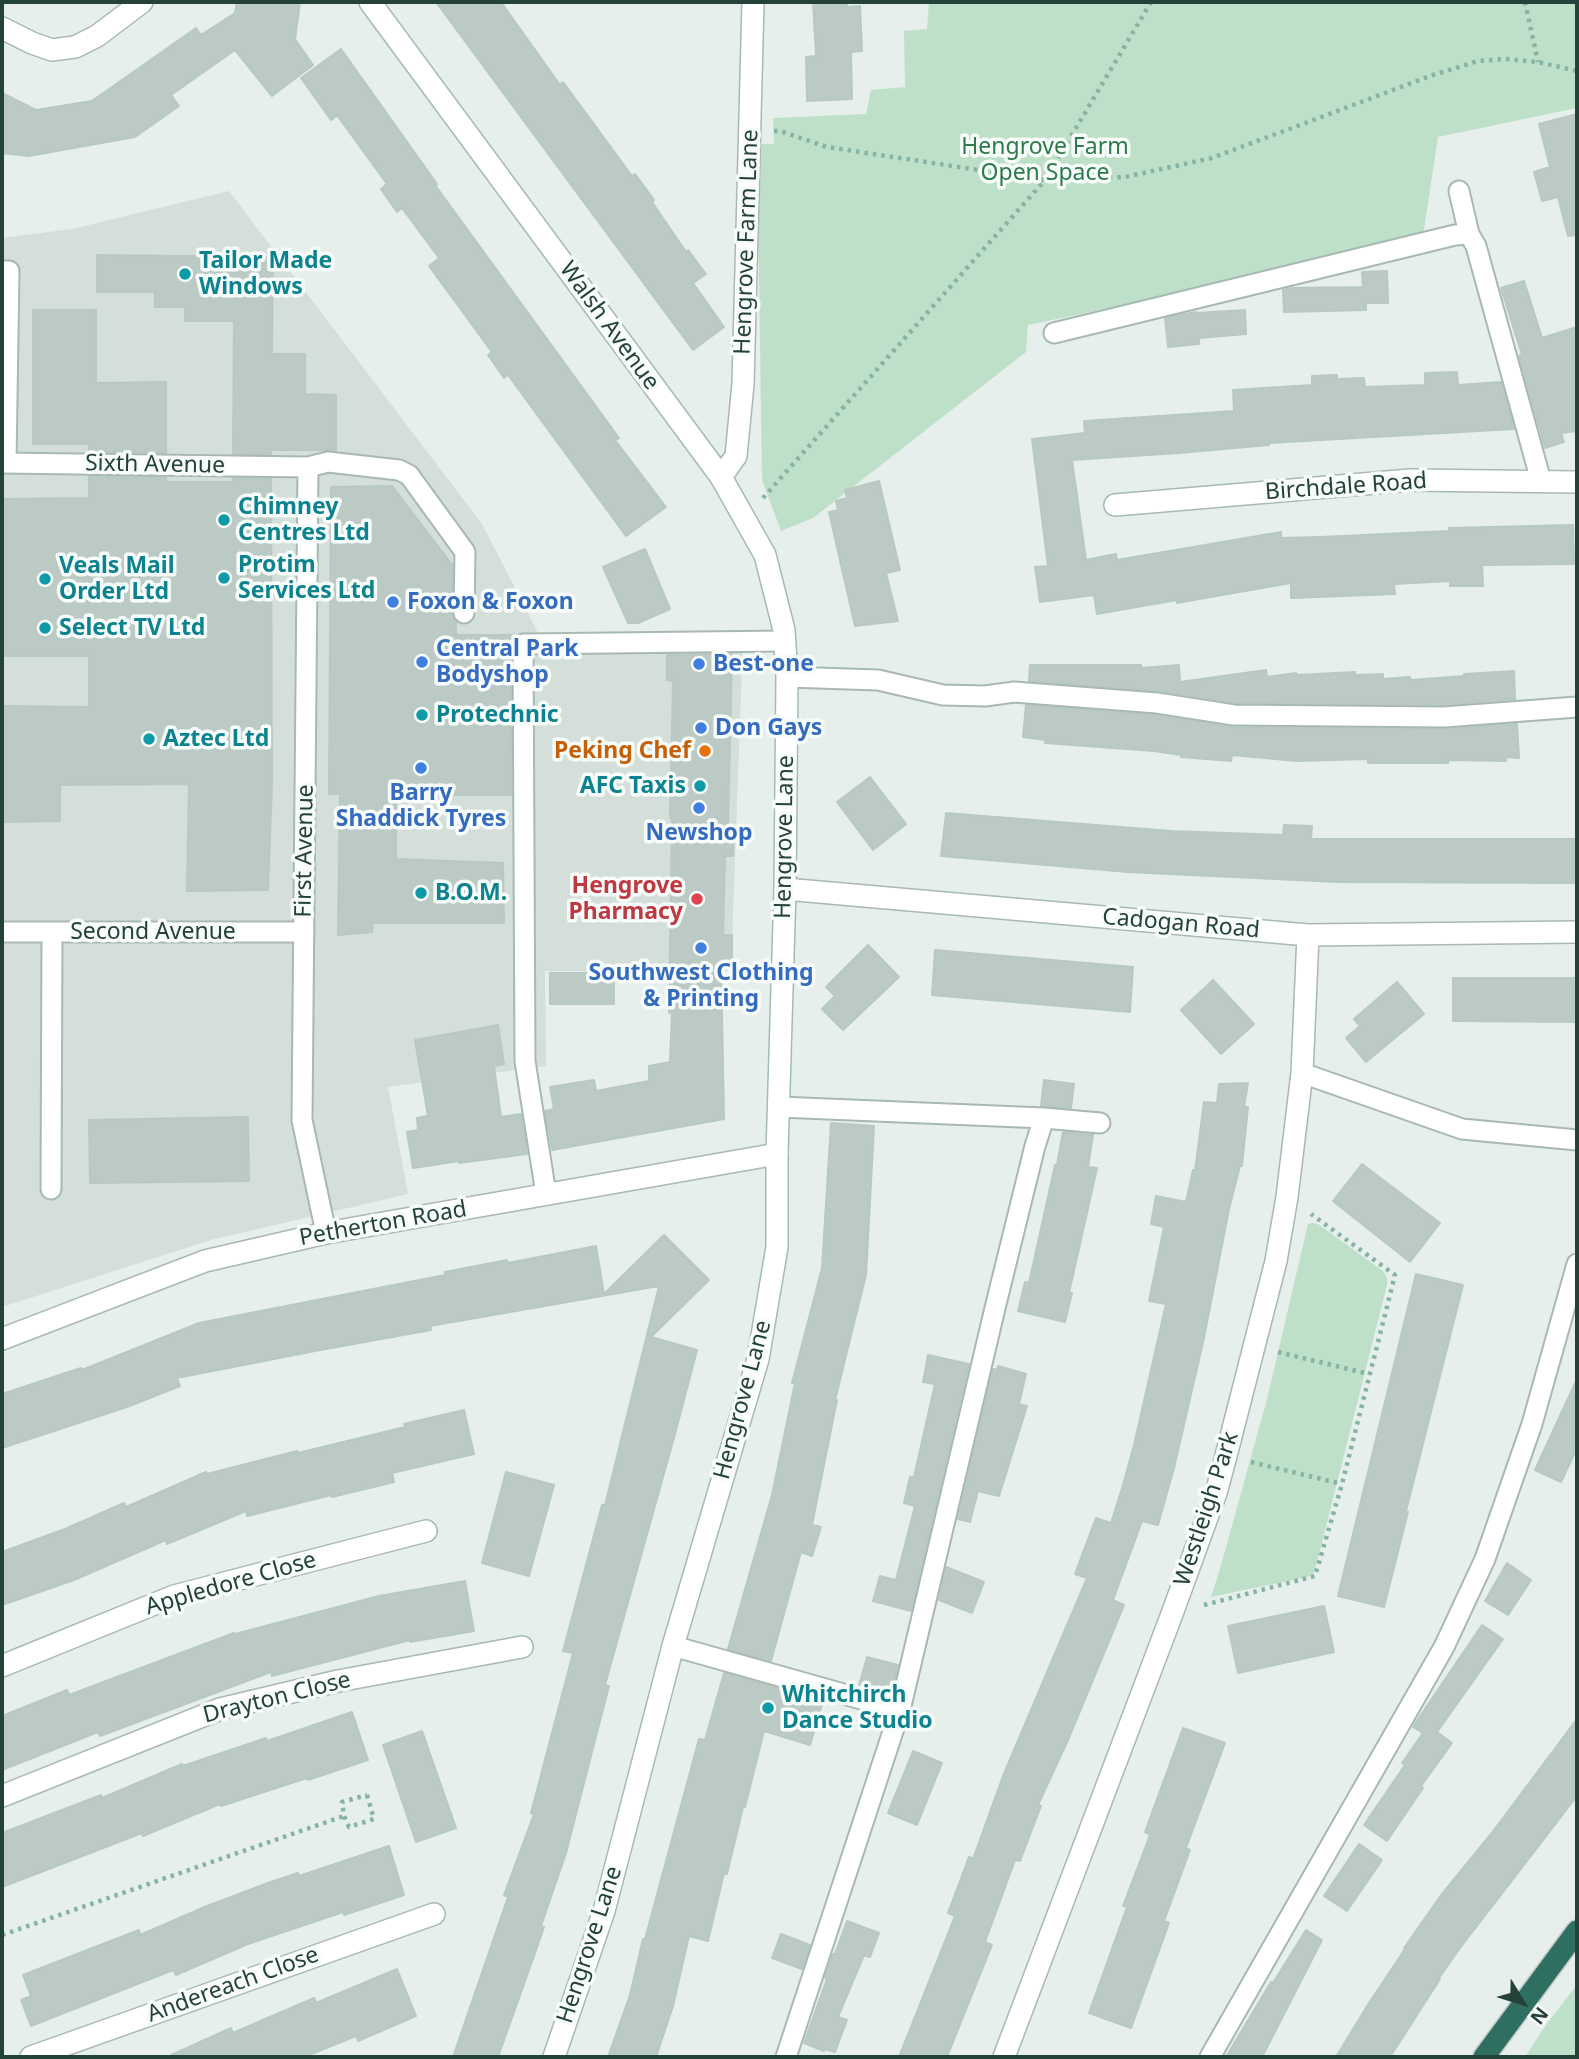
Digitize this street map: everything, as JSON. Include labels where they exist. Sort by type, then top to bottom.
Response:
[{"type":"highway","points":[[1484,2057],[1577,1931]]},
{"type":"street","points":[[2,29],[52,50],[75,47],[97,36],[142,2]]},
{"type":"street","name":"Walsh Avenue","points":[[370,2],[721,477],[765,555],[784,630],[787,677]]},
{"type":"street","name":"Hengrove Farm Lane","points":[[721,477],[736,456],[743,384],[753,2]]},
{"type":"street","name":"Birchdale Road","points":[[1115,505],[1410,480],[1577,482]]},
{"type":"street","name":"Hengrove Lane","points":[[554,2057],[604,1911],[673,1646],[758,1359],[777,1247],[787,677]]},
{"type":"street","name":"Cadogan Road","points":[[785,889],[1308,935],[1577,932]]},
{"type":"street","name":"Westleigh Park","points":[[1004,2057],[1216,1493],[1276,1261],[1287,1197],[1301,1073],[1308,935]]},
{"type":"street","name":"Petherton Road","points":[[2,1339],[205,1261],[326,1233],[777,1154]]},
{"type":"street","name":"Appledore Close","points":[[2,1666],[174,1596],[426,1531]]},
{"type":"street","name":"Drayton Close","points":[[2,1796],[220,1709],[338,1681],[523,1647]]},
{"type":"street","name":"Andereach Close","points":[[31,2057],[434,1914]]},
{"type":"lane","points":[[1459,191],[1541,481]]},
{"type":"lane","points":[[1054,333],[1469,234]]},
{"type":"lane","points":[[4,463],[5,271]]},
{"type":"lane","name":"Sixth Avenue","points":[[4,463],[308,467],[328,462],[400,470],[409,475],[465,552],[464,613]]},
{"type":"lane","name":"First Avenue","points":[[308,467],[302,1120],[326,1233]]},
{"type":"lane","points":[[546,1194],[525,1061],[523,643],[785,641]]},
{"type":"lane","points":[[787,677],[878,680],[943,695],[985,696],[1014,692],[1157,703],[1234,715],[1444,717],[1577,707]]},
{"type":"lane","name":"Second Avenue","points":[[2,932],[304,932]]},
{"type":"lane","points":[[51,1189],[52,932]]},
{"type":"lane","points":[[1301,1073],[1462,1129],[1577,1140]]},
{"type":"lane","points":[[779,1107],[1044,1118],[1100,1123]]},
{"type":"lane","points":[[786,2057],[900,1710],[999,1291],[1044,1118]]},
{"type":"lane","points":[[1210,2057],[1399,1729],[1456,1622],[1485,1559],[1532,1424],[1577,1264]]},
{"type":"lane","points":[[673,1646],[900,1710]]},
{"type":"path","points":[[744,520],[1045,180],[1151,2]]},
{"type":"path","points":[[1525,2],[1538,62]]},
{"type":"path","points":[[750,133],[780,131],[827,147],[1045,180],[1125,177],[1212,158],[1433,75],[1478,61],[1506,59],[1538,62],[1577,71]]},
{"type":"path","points":[[1172,1614],[1315,1576],[1342,1484],[1395,1275],[1287,1197]]},
{"type":"path","points":[[1254,1346],[1369,1374]]},
{"type":"path","points":[[1226,1456],[1342,1484]]},
{"type":"path","points":[[367,1795],[374,1819],[349,1827],[344,1816],[342,1802],[367,1795]]},
{"type":"path","points":[[2,1936],[344,1816]]},
{"type":"shaded area","points":[[229,191],[482,524],[539,635],[743,637],[731,971],[545,971],[546,1066],[388,1087],[408,1194],[211,1240],[2,1307],[2,238],[72,229]]},
{"type":"green space","name":"Hengrove Farm Open Space","points":[[929,2],[1577,2],[1577,108],[1438,137],[1422,243],[1028,325],[1026,352],[813,518],[781,531],[762,480],[757,144],[774,144],[773,118],[866,114],[871,90],[905,87],[904,31],[927,29]]},
{"type":"green space","points":[[1308,1224],[1318,1224],[1383,1271],[1387,1278],[1315,1570],[1307,1577],[1211,1597],[1267,1399]]},
{"type":"green space","points":[[1577,1985],[1577,2057],[1525,2057],[1548,2022]]},
{"type":"building","points":[[237,2],[300,2],[295,39],[313,65],[272,96],[235,50],[171,95],[179,106],[135,137],[29,156],[2,153],[2,93],[36,110],[92,101],[196,28],[201,35],[235,13]]},
{"type":"building","points":[[436,2],[501,2],[560,85],[563,82],[632,176],[635,174],[686,252],[688,250],[706,274],[693,283],[724,327],[693,350]]},
{"type":"building","points":[[813,2],[847,2],[847,7],[860,6],[862,51],[851,52],[852,99],[807,101],[806,57],[816,56]]},
{"type":"building","points":[[341,49],[437,184],[435,185],[619,438],[615,440],[666,507],[626,536],[508,375],[504,378],[488,355],[492,352],[429,266],[439,258],[402,208],[397,212],[381,189],[387,184],[337,115],[331,120],[301,78]]},
{"type":"building","points":[[1577,114],[1577,235],[1568,236],[1558,197],[1542,201],[1534,172],[1550,167],[1539,124]]},
{"type":"building","points":[[97,255],[273,257],[272,354],[305,354],[305,394],[336,395],[336,450],[271,450],[271,454],[233,454],[234,321],[185,321],[185,307],[155,307],[155,292],[97,292]]},
{"type":"building","points":[[1387,271],[1388,303],[1366,303],[1366,310],[1284,312],[1283,290],[1363,287],[1362,272]]},
{"type":"building","points":[[1524,281],[1542,338],[1577,327],[1577,431],[1561,433],[1564,442],[1545,448],[1519,356],[1522,355],[1501,288]]},
{"type":"building","points":[[33,310],[96,310],[96,383],[166,382],[166,453],[89,452],[89,444],[33,444]]},
{"type":"building","points":[[1245,310],[1246,334],[1199,338],[1199,344],[1168,347],[1165,318],[1196,312]]},
{"type":"building","points":[[1457,372],[1458,385],[1501,382],[1514,429],[1269,443],[1179,453],[1072,460],[1086,560],[1116,554],[1117,560],[1281,532],[1281,538],[1449,531],[1449,528],[1573,525],[1574,564],[1482,565],[1483,586],[1450,586],[1450,581],[1394,584],[1395,594],[1291,598],[1291,583],[1097,614],[1094,595],[1040,602],[1035,567],[1048,566],[1032,439],[1085,433],[1084,421],[1234,411],[1233,390],[1312,385],[1312,376],[1364,378],[1365,387],[1425,385],[1425,373]]},
{"type":"building","points":[[89,476],[166,477],[166,482],[271,479],[272,783],[268,890],[187,891],[189,784],[60,785],[60,821],[2,822],[2,706],[89,707],[89,656],[2,656],[2,499],[89,498]]},
{"type":"building","points":[[879,481],[900,570],[886,573],[898,621],[855,626],[829,512],[838,510],[836,501],[847,498],[845,490]]},
{"type":"building","points":[[392,486],[453,566],[452,613],[456,621],[456,635],[514,635],[511,644],[511,795],[396,795],[396,859],[503,863],[504,923],[373,923],[372,932],[338,935],[340,794],[329,794],[331,487]]},
{"type":"building","points":[[645,549],[670,609],[638,623],[628,623],[603,567]]},
{"type":"building","points":[[732,654],[728,826],[734,827],[733,856],[725,856],[723,935],[732,935],[732,963],[721,962],[724,1119],[552,1150],[545,1111],[554,1109],[550,1087],[594,1080],[596,1091],[649,1081],[649,1066],[670,1062],[673,681],[667,680],[667,655]]},
{"type":"building","points":[[1030,665],[1141,665],[1141,668],[1179,665],[1180,682],[1266,670],[1267,677],[1296,673],[1355,672],[1355,675],[1383,674],[1383,679],[1410,677],[1411,680],[1514,671],[1515,699],[1444,705],[1235,703],[1158,691],[1029,681]]},
{"type":"building","points":[[1026,705],[1156,715],[1234,727],[1444,729],[1517,724],[1519,758],[1506,757],[1506,761],[1448,760],[1448,763],[1368,763],[1368,759],[1297,761],[1232,755],[1231,761],[1181,757],[1154,751],[1045,743],[1045,740],[1023,737]]},
{"type":"building","points":[[870,777],[906,824],[873,850],[837,802]]},
{"type":"building","points":[[946,813],[1171,831],[1283,835],[1284,825],[1312,826],[1311,839],[1577,839],[1577,883],[1338,882],[1128,872],[941,856]]},
{"type":"building","points":[[868,945],[899,977],[843,1030],[822,1009],[835,996],[826,987]]},
{"type":"building","points":[[935,950],[1133,967],[1130,1012],[932,995]]},
{"type":"building","points":[[550,973],[614,973],[614,1004],[550,1004]]},
{"type":"building","points":[[1453,978],[1577,978],[1577,1022],[1453,1021]]},
{"type":"building","points":[[1213,980],[1254,1024],[1221,1054],[1181,1010]]},
{"type":"building","points":[[1397,982],[1424,1014],[1366,1062],[1346,1038],[1360,1026],[1354,1019]]},
{"type":"building","points":[[498,1025],[504,1064],[494,1066],[501,1117],[521,1114],[527,1154],[413,1168],[407,1132],[418,1130],[417,1118],[428,1116],[415,1040]]},
{"type":"building","points":[[1044,1080],[1074,1084],[1071,1108],[1041,1106]]},
{"type":"building","points":[[1248,1083],[1244,1107],[1248,1107],[1242,1166],[1229,1209],[1204,1338],[1158,1525],[1142,1521],[1113,1600],[1124,1605],[1038,1805],[1041,1806],[1020,1861],[1015,1860],[985,1942],[992,1945],[947,2057],[899,2057],[955,1916],[948,1913],[969,1857],[973,1859],[1003,1776],[1087,1578],[1075,1574],[1096,1518],[1111,1523],[1123,1485],[1166,1304],[1149,1301],[1164,1227],[1151,1224],[1156,1196],[1186,1202],[1193,1170],[1195,1171],[1204,1102],[1217,1103],[1219,1084]]},
{"type":"building","points":[[248,1117],[249,1181],[90,1183],[89,1120]]},
{"type":"building","points":[[831,1123],[874,1126],[866,1275],[835,1400],[812,1525],[821,1527],[812,1556],[801,1552],[771,1661],[728,1649],[772,1495],[795,1383],[792,1383],[822,1268]]},
{"type":"building","points":[[1063,1132],[1093,1135],[1088,1167],[1097,1168],[1065,1322],[1018,1311],[1025,1282],[1029,1283]]},
{"type":"building","points":[[1362,1164],[1440,1223],[1410,1262],[1333,1201]]},
{"type":"building","points":[[664,1235],[709,1280],[651,1337],[697,1350],[605,1685],[609,1686],[566,1853],[541,1926],[544,1927],[534,1956],[498,2057],[453,2057],[508,1897],[504,1895],[534,1814],[531,1813],[573,1653],[563,1651],[602,1505],[605,1505],[659,1286],[430,1326],[431,1330],[177,1378],[180,1386],[127,1407],[2,1448],[2,1394],[81,1368],[82,1370],[199,1323],[445,1275],[445,1272],[507,1260],[508,1263],[596,1246],[604,1294]]},
{"type":"building","points":[[1416,1274],[1463,1285],[1384,1607],[1338,1596]]},
{"type":"building","points":[[928,1355],[969,1364],[911,1611],[873,1601],[880,1576],[896,1580],[915,1506],[904,1503],[910,1477],[914,1477],[935,1384],[923,1382]]},
{"type":"building","points":[[998,1366],[1026,1374],[1019,1404],[1027,1406],[999,1496],[978,1491],[970,1522],[958,1519],[993,1369],[997,1370]]},
{"type":"building","points":[[1577,1379],[1577,1448],[1561,1482],[1535,1470]]},
{"type":"building","points":[[464,1410],[474,1454],[392,1473],[394,1482],[247,1516],[246,1511],[167,1544],[166,1540],[74,1580],[2,1605],[2,1552],[65,1529],[124,1503],[126,1507],[206,1472],[207,1474],[297,1451],[298,1453]]},
{"type":"building","points":[[506,1472],[554,1485],[529,1576],[482,1563]]},
{"type":"building","points":[[1507,1563],[1531,1580],[1508,1615],[1485,1601]]},
{"type":"building","points":[[946,1567],[984,1582],[972,1613],[939,1600]]},
{"type":"building","points":[[465,1581],[474,1631],[410,1640],[272,1676],[271,1672],[100,1736],[98,1732],[2,1770],[2,1716],[67,1690],[69,1695],[234,1633],[379,1596]]},
{"type":"building","points":[[1324,1606],[1334,1652],[1238,1673],[1228,1626]]},
{"type":"building","points":[[1482,1625],[1503,1639],[1437,1732],[1452,1743],[1387,1841],[1364,1825],[1405,1765],[1402,1763],[1423,1733],[1413,1727],[1414,1725]]},
{"type":"building","points":[[867,1657],[898,1665],[891,1695],[859,1686]]},
{"type":"building","points":[[724,1673],[823,1701],[810,1745],[764,1731],[708,1941],[689,1936],[673,2006],[656,2057],[608,2057],[630,1995],[699,1739],[705,1740]]},
{"type":"building","points":[[352,1712],[368,1760],[221,1806],[220,1804],[143,1836],[142,1833],[2,1887],[2,1833],[101,1795],[102,1798],[182,1764],[183,1766],[266,1738],[267,1741]]},
{"type":"building","points":[[1577,1719],[1577,1796],[1460,1948],[1390,2057],[1336,2057],[1404,1948],[1442,1894],[1491,1834]]},
{"type":"building","points":[[1183,1728],[1225,1743],[1186,1848],[1190,1850],[1164,1921],[1169,1923],[1131,2028],[1089,2013],[1127,1907],[1123,1906],[1150,1835],[1145,1832]]},
{"type":"building","points":[[422,1731],[456,1828],[416,1842],[383,1745]]},
{"type":"building","points":[[913,1751],[942,1763],[917,1825],[888,1813]]},
{"type":"building","points":[[1359,1844],[1382,1860],[1347,1911],[1324,1896]]},
{"type":"building","points":[[389,1846],[404,1895],[248,1944],[176,1975],[173,1970],[31,2026],[21,2000],[31,1996],[23,1975],[139,1930],[140,1935],[268,1883],[298,1873],[299,1876]]},
{"type":"building","points":[[847,1921],[879,1933],[870,1957],[864,1955],[838,2017],[847,2020],[835,2052],[824,2051],[804,2043],[833,1954]]},
{"type":"building","points":[[1306,1930],[1322,1940],[1262,2057],[1226,2057],[1271,1982],[1273,1983]]},
{"type":"building","points":[[781,1934],[810,1945],[802,1969],[772,1958]]},
{"type":"building","points":[[397,1969],[416,2016],[358,2041],[356,2036],[304,2057],[167,2057],[231,2028],[233,2033],[314,1998],[316,2003]]},
{"type":"place","name":"Tailor Made Windows","points":[[185,274]]},
{"type":"place","name":"Chimney Centres Ltd","points":[[224,520]]},
{"type":"place","name":"Protim Services Ltd","points":[[224,578]]},
{"type":"place","name":"Veals Mail Order Ltd","points":[[45,579]]},
{"type":"place","name":"Foxon & Foxon","points":[[393,602]]},
{"type":"place","name":"Select TV Ltd","points":[[45,628]]},
{"type":"place","name":"Central Park Bodyshop","points":[[422,662]]},
{"type":"place","name":"Best-one","points":[[699,664]]},
{"type":"place","name":"Protechnic","points":[[422,715]]},
{"type":"place","name":"Don Gays","points":[[701,728]]},
{"type":"place","name":"Aztec Ltd","points":[[149,739]]},
{"type":"place","name":"Peking Chef","points":[[705,751]]},
{"type":"place","name":"Barry Shaddick Tyres","points":[[421,768]]},
{"type":"place","name":"AFC Taxis","points":[[700,786]]},
{"type":"place","name":"Newshop","points":[[699,808]]},
{"type":"place","name":"B.O.M.","points":[[421,893]]},
{"type":"place","name":"Hengrove Pharmacy","points":[[697,899]]},
{"type":"place","name":"Southwest Clothing & Printing","points":[[701,948]]},
{"type":"place","name":"Whitchirch Dance Studio","points":[[768,1708]]}]
